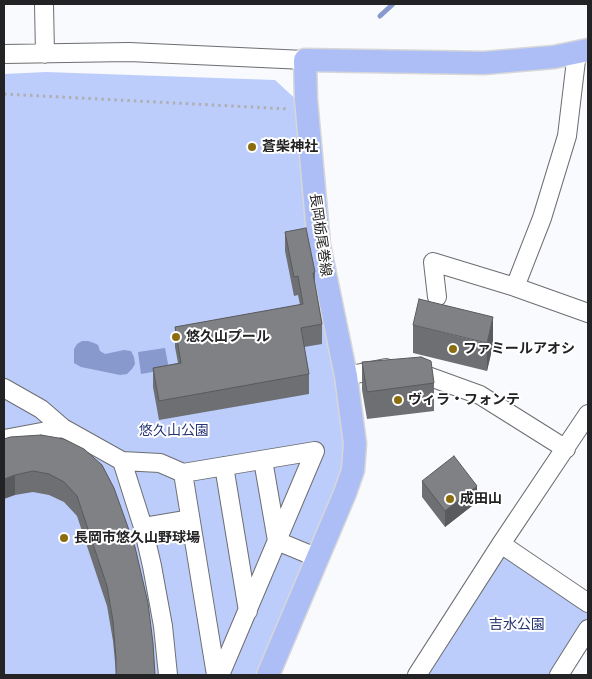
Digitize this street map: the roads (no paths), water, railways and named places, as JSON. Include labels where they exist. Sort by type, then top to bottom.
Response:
[{"type":"main road","points":[[305,60],[484,63],[554,57],[583,51]]},
{"type":"main road","name":"長岡栃尾巻線","points":[[268,675],[345,493],[353,470],[355,444],[346,376],[319,244],[307,110],[305,60]]},
{"type":"street","points":[[44,4],[45,54]]},
{"type":"street","points":[[516,287],[542,218],[567,136],[583,51]]},
{"type":"street","points":[[4,54],[129,52],[305,60]]},
{"type":"street","points":[[437,297],[432,262],[516,287],[588,313]]},
{"type":"street","points":[[346,376],[398,366],[480,395],[566,449]]},
{"type":"street","points":[[4,388],[40,409],[63,428],[122,461],[160,463],[183,473],[316,451],[220,675]]},
{"type":"street","points":[[417,675],[500,544],[588,414]]},
{"type":"street","points":[[4,439],[63,428]]},
{"type":"street","points":[[263,460],[277,541]]},
{"type":"street","points":[[122,461],[143,528],[163,626],[168,675]]},
{"type":"street","points":[[224,466],[248,611]]},
{"type":"street","points":[[183,473],[216,675]]},
{"type":"street","points":[[143,528],[190,519]]},
{"type":"street","points":[[277,541],[318,558]]},
{"type":"street","points":[[500,544],[588,603]]},
{"type":"street","points":[[559,675],[588,629]]},
{"type":"waterway","points":[[380,16],[393,4]]},
{"type":"place","name":"蒼柴神社","points":[[252,147]]},
{"type":"place","name":"悠久山プール","points":[[176,337]]},
{"type":"place","name":"ファミールアオシ","points":[[453,349]]},
{"type":"place","name":"ヴィラ・フォンテ","points":[[398,400]]},
{"type":"place","name":"成田山","points":[[450,499]]},
{"type":"place","name":"長岡市悠久山野球場","points":[[64,538]]},
{"type":"park label","name":"悠久山公園","points":[[174,431]]},
{"type":"park label","name":"吉水公園","points":[[517,625]]}]
